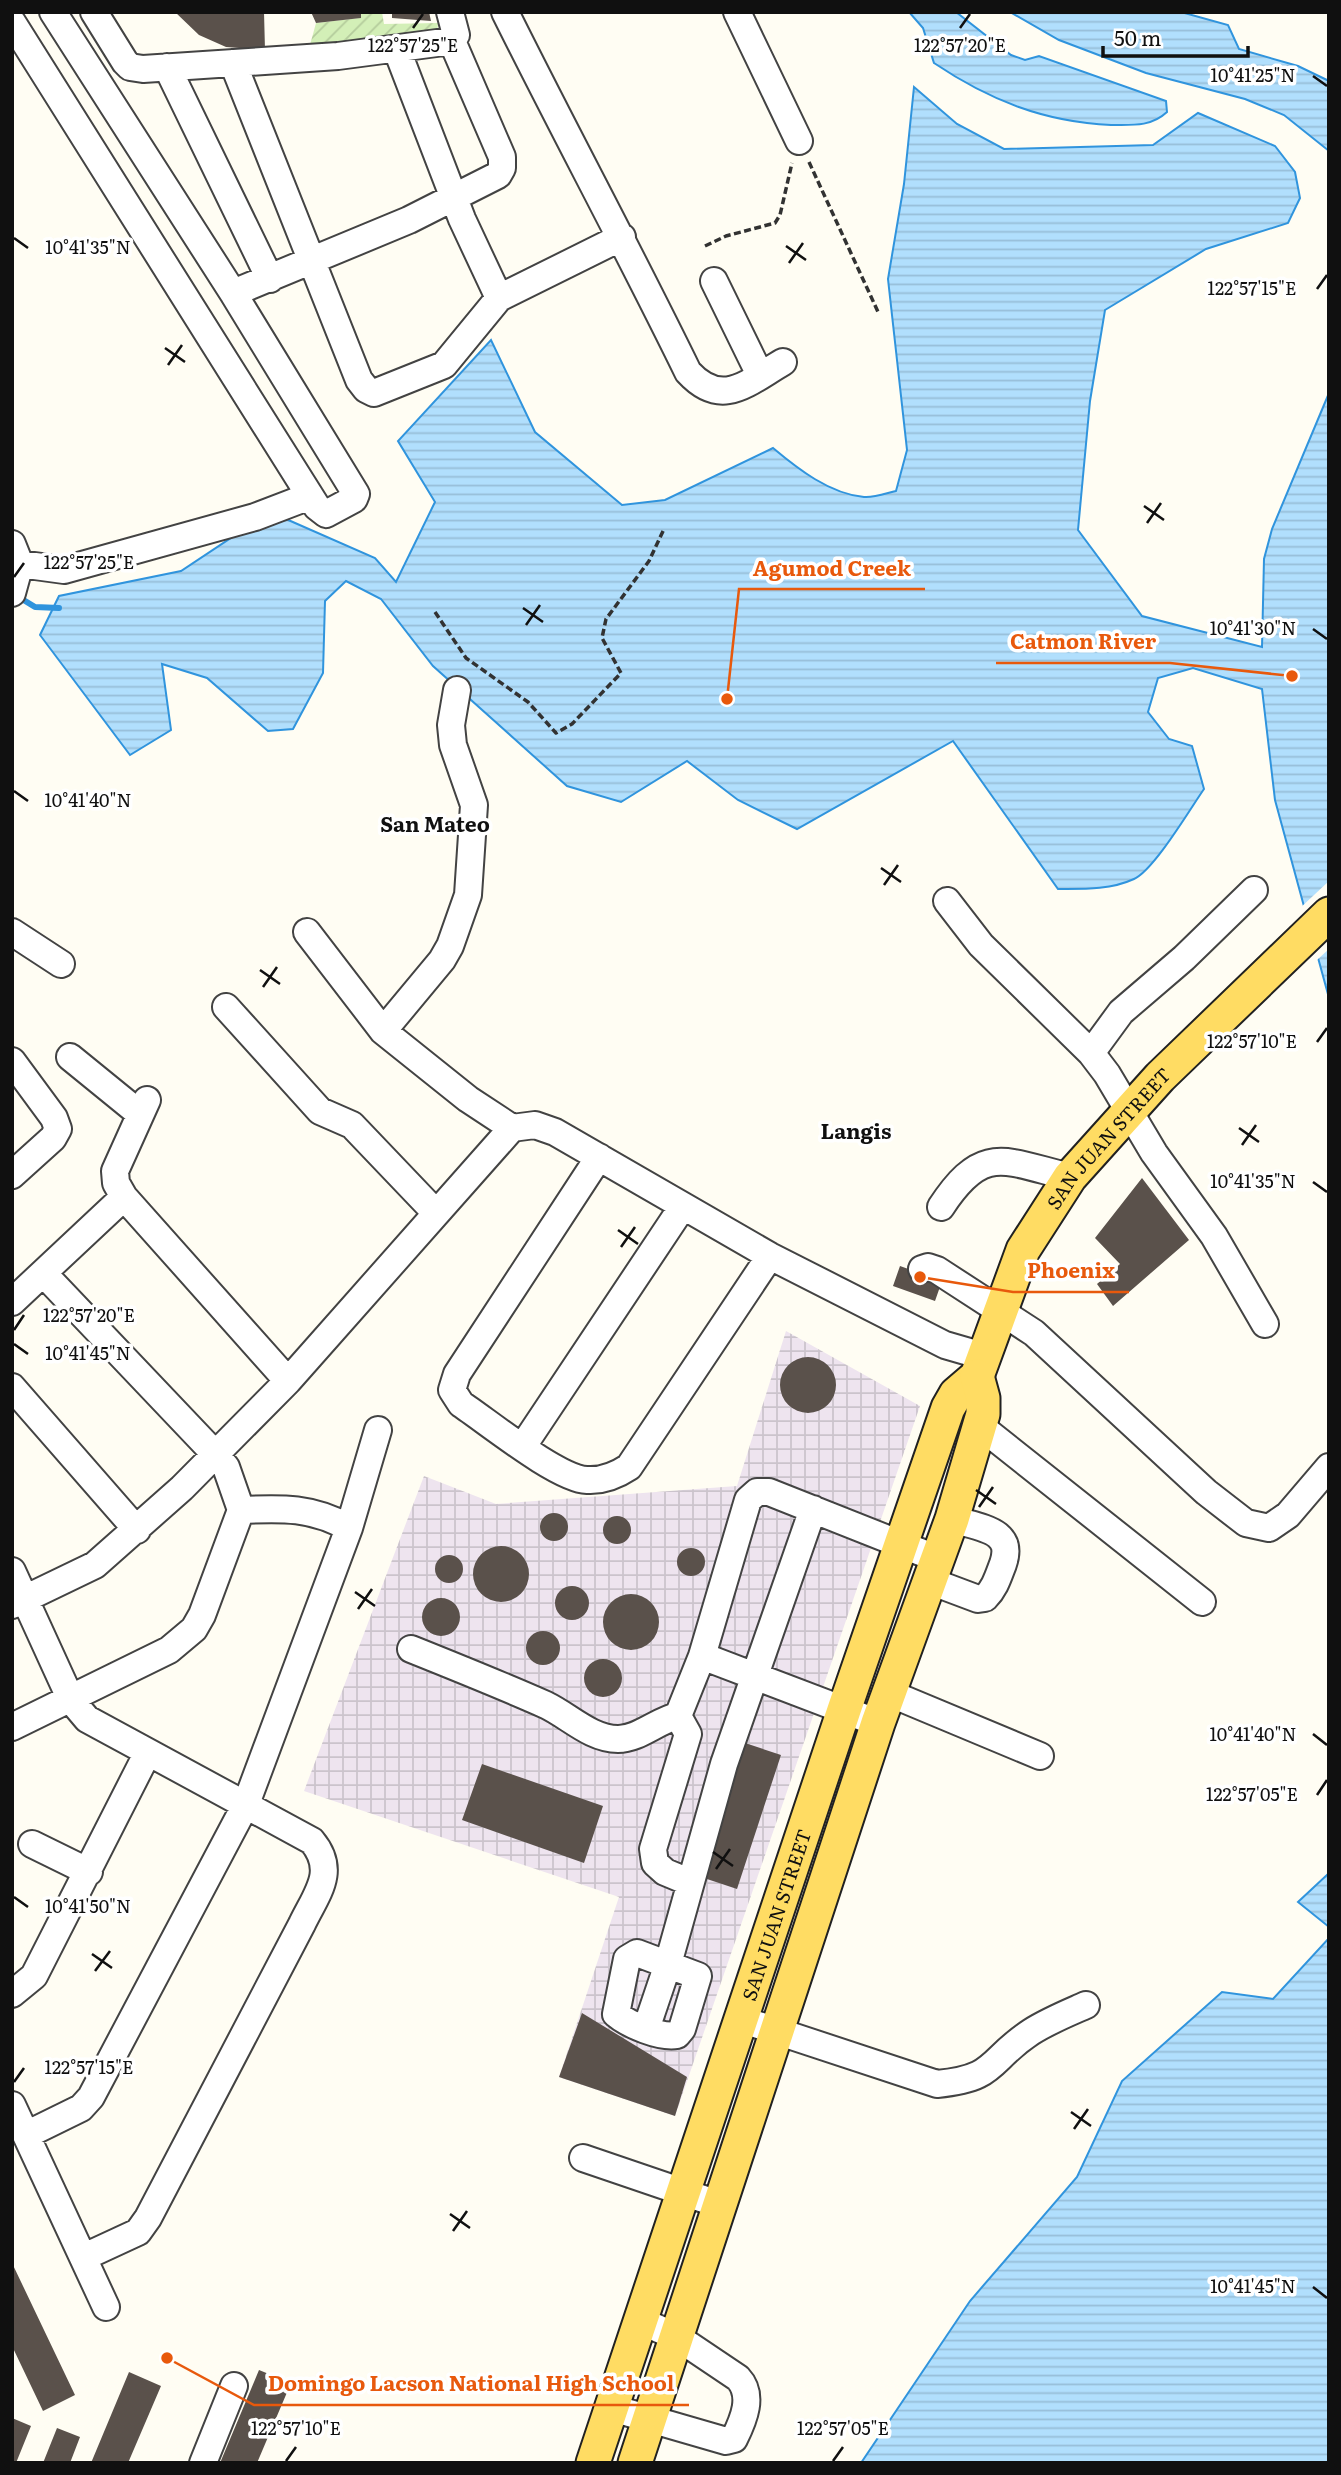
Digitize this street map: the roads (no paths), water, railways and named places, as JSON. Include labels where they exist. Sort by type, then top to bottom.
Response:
[{"type":"main road","name":"SAN JUAN STREET","points":[[593,2463],[740,2018],[948,1408],[956,1394],[980,1366],[1023,1250],[1070,1177],[1160,1077],[1329,914]]},
{"type":"main road","name":"SAN JUAN STREET","points":[[635,2463],[718,2204],[884,1708],[952,1519],[980,1426],[983,1398],[980,1366]]},
{"type":"street","points":[[12,22],[310,496],[326,514],[355,499],[356,494],[233,293],[53,12]]},
{"type":"street","points":[[94,12],[130,67],[233,63],[397,50],[452,41],[456,35],[450,12]]},
{"type":"street","points":[[505,12],[561,125],[622,237],[688,372],[708,390],[725,392],[783,362]]},
{"type":"street","points":[[737,12],[799,141]]},
{"type":"street","points":[[233,293],[454,199],[498,175],[502,168],[502,158],[452,41]]},
{"type":"street","points":[[397,50],[454,199],[499,299]]},
{"type":"street","points":[[233,63],[359,380],[366,389],[374,393],[444,365],[499,299],[622,237]]},
{"type":"street","points":[[167,67],[270,279]]},
{"type":"street","points":[[106,171],[140,147]]},
{"type":"street","points":[[714,282],[760,375]]},
{"type":"street","points":[[16,568],[64,570],[255,516],[310,496]]},
{"type":"street","points":[[383,1031],[442,960],[450,946],[468,895],[474,804],[453,745],[451,724],[461,677]]},
{"type":"street","points":[[1091,1054],[1121,1012],[1184,958],[1254,890]]},
{"type":"street","points":[[947,901],[981,945],[1091,1054],[1154,1153],[1214,1236],[1265,1324]]},
{"type":"street","points":[[12,932],[61,964]]},
{"type":"street","points":[[307,932],[383,1031],[468,1098],[512,1128],[544,1127],[770,1256],[945,1345],[980,1366]]},
{"type":"street","points":[[226,1007],[320,1111],[352,1125],[436,1213]]},
{"type":"street","points":[[70,1057],[143,1107],[115,1171],[116,1183],[124,1197],[288,1381]]},
{"type":"street","points":[[12,1061],[54,1118],[58,1129],[53,1138],[12,1175]]},
{"type":"street","points":[[19,1602],[95,1566],[216,1455],[288,1381],[512,1128]]},
{"type":"street","points":[[599,1157],[454,1382],[454,1397],[461,1404],[554,1467],[586,1480],[602,1479],[629,1467],[770,1256]]},
{"type":"street","points":[[941,1207],[957,1182],[974,1167],[1007,1161],[1070,1177]]},
{"type":"street","points":[[12,1302],[124,1197]]},
{"type":"street","points":[[523,1446],[683,1206]]},
{"type":"street","points":[[922,1269],[928,1267],[937,1270],[1034,1333],[1206,1492],[1246,1523],[1269,1528],[1288,1515],[1329,1466]]},
{"type":"street","points":[[12,1727],[169,1650],[194,1629],[202,1615],[241,1510],[226,1467],[216,1455],[43,1273]]},
{"type":"street","points":[[12,1387],[137,1530]]},
{"type":"street","points":[[980,1426],[1202,1602]]},
{"type":"street","points":[[26,2135],[81,2108],[91,2097],[246,1804],[349,1528],[378,1430]]},
{"type":"street","points":[[678,1716],[702,1656],[748,1500],[757,1492],[769,1492],[900,1544],[978,1599],[985,1598],[998,1576],[1007,1551],[1006,1542],[998,1535],[952,1519]]},
{"type":"street","points":[[241,1510],[304,1509],[327,1516],[349,1528]]},
{"type":"street","points":[[668,1964],[724,1764],[813,1509]]},
{"type":"street","points":[[12,1571],[19,1602],[71,1700],[87,1719],[312,1841],[325,1856],[325,1874],[148,2218],[138,2232],[84,2257]]},
{"type":"street","points":[[411,1649],[548,1706],[579,1726],[611,1739],[623,1739],[654,1723],[678,1716]]},
{"type":"street","points":[[702,1656],[844,1710],[884,1708],[1040,1756]]},
{"type":"street","points":[[678,1716],[688,1734],[653,1849],[655,1863],[690,1882]]},
{"type":"street","points":[[12,1994],[34,1976],[149,1752]]},
{"type":"street","points":[[32,1844],[89,1872]]},
{"type":"street","points":[[637,1953],[668,1964],[698,1976],[682,2029],[677,2035],[670,2037],[616,2014],[627,1959],[637,1953]]},
{"type":"street","points":[[740,2018],[937,2084],[967,2081],[987,2073],[1031,2032],[1086,2005]]},
{"type":"street","points":[[12,2105],[106,2307]]},
{"type":"street","points":[[583,2158],[718,2204]]},
{"type":"street","points":[[612,2408],[726,2441],[734,2439],[739,2431],[748,2395],[746,2387],[738,2378],[677,2337],[641,2321]]},
{"type":"street","points":[[203,2463],[234,2386]]},
{"type":"water","points":[[909,12],[956,12],[1011,55],[1025,60],[1039,56],[1166,101],[1167,112],[1148,123],[1111,125],[1063,119],[1018,107],[975,88],[934,63],[923,28]]},
{"type":"water","points":[[1010,12],[1181,12],[1228,25],[1239,49],[1298,66],[1329,81],[1329,151],[1284,115],[1245,99],[1146,73],[1059,40]]},
{"type":"water","points":[[914,87],[957,124],[1004,149],[1153,145],[1198,113],[1275,146],[1295,172],[1300,198],[1288,223],[1206,249],[1105,310],[1090,401],[1078,530],[1142,616],[1262,647],[1264,559],[1272,529],[1329,393],[1329,998],[1275,800],[1262,689],[1193,668],[1158,678],[1148,712],[1169,739],[1192,746],[1204,789],[1161,852],[1134,879],[1106,887],[1058,889],[953,741],[797,829],[738,800],[687,761],[621,802],[567,786],[433,666],[381,599],[346,581],[325,601],[323,673],[293,729],[268,731],[207,678],[162,664],[171,730],[130,755],[40,635],[59,596],[181,571],[270,512],[375,558],[396,582],[435,502],[398,441],[491,340],[535,432],[622,505],[665,500],[773,448],[804,472],[839,491],[868,497],[896,491],[907,450],[888,279],[904,184]]},
{"type":"water","points":[[1329,1873],[1329,1927],[1298,1902]]},
{"type":"water","points":[[1329,1938],[1329,2463],[861,2463],[970,2301],[1077,2177],[1122,2081],[1222,1992],[1273,1999]]},
{"type":"waterway","points":[[17,596],[35,607],[59,608]]},
{"type":"place","name":"Catmon River","points":[[1292,676]]},
{"type":"place","name":"Agumod Creek","points":[[727,699]]},
{"type":"place","name":"Phoenix","points":[[920,1277]]},
{"type":"place","name":"Domingo Lacson National High School","points":[[167,2358]]},
{"type":"district","name":"San Mateo","points":[[435,822]]},
{"type":"district","name":"Langis","points":[[856,1129]]}]
